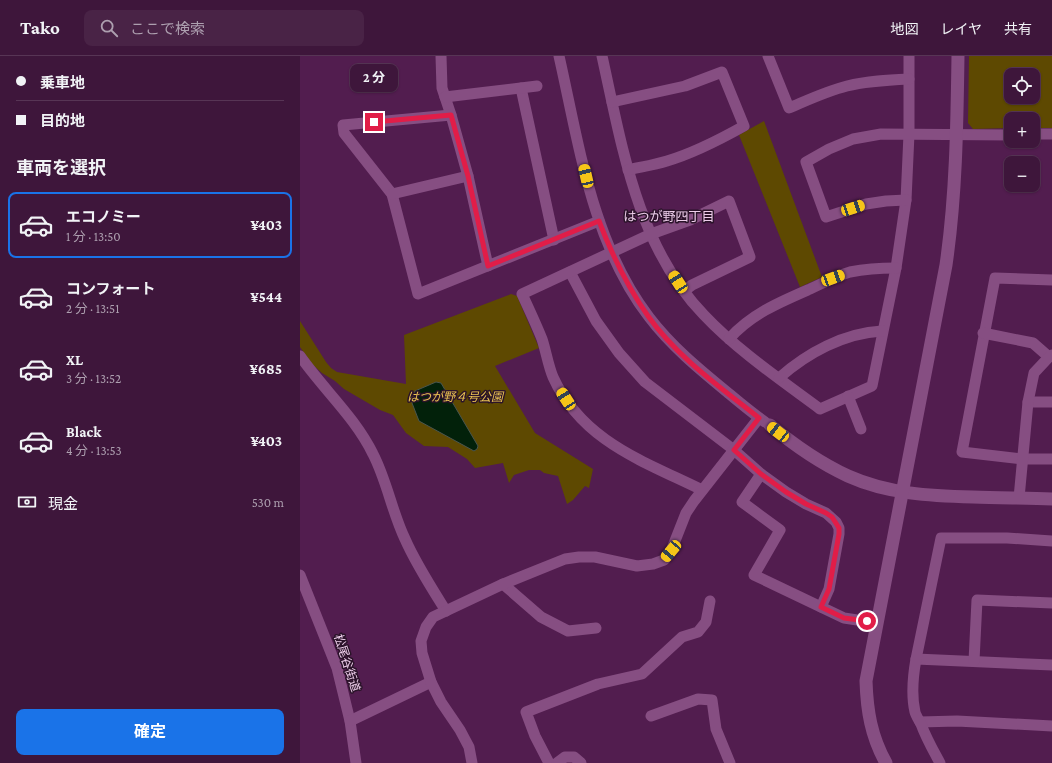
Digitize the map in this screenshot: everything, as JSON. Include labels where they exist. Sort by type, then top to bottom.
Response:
[{"type":"street","points":[[441,56],[442,88],[468,176],[488,266]]},
{"type":"street","points":[[559,56],[590,192],[599,221],[612,253],[628,285],[648,316],[672,344],[698,369],[764,422],[812,457],[849,477],[902,492],[924,495],[1052,499]]},
{"type":"street","points":[[602,56],[628,170],[638,203],[666,264],[684,292],[704,315],[730,339],[820,409],[872,386],[896,268],[906,200],[909,134],[909,56]]},
{"type":"street","points":[[768,56],[789,108],[818,95],[847,86],[878,81],[909,79]]},
{"type":"street","points":[[886,763],[880,753],[872,730],[867,705],[866,681],[950,238],[957,134],[958,56]]},
{"type":"street","points":[[612,102],[685,86],[722,72],[744,126],[717,142],[688,154],[667,161],[628,170]]},
{"type":"street","points":[[445,97],[537,86]]},
{"type":"street","points":[[522,88],[554,240]]},
{"type":"street","points":[[451,115],[344,125],[344,133],[392,194],[413,296],[599,221]]},
{"type":"street","points":[[906,200],[866,204],[826,217],[806,162],[829,149],[853,139],[881,134],[1004,134]]},
{"type":"street","points":[[1040,134],[1052,134]]},
{"type":"street","points":[[392,194],[468,176]]},
{"type":"street","points":[[684,292],[692,285],[750,257],[729,201],[690,220],[651,234],[522,294],[542,339],[552,376],[570,407],[595,432],[608,442],[702,490]]},
{"type":"street","points":[[730,339],[736,331],[766,309],[833,278],[864,269],[896,268]]},
{"type":"street","points":[[570,272],[596,321],[631,368],[645,382],[734,450],[761,474],[786,492],[806,504],[826,513],[836,522],[839,528],[839,534],[829,589],[821,607]]},
{"type":"street","points":[[1052,280],[995,278],[962,452],[1022,459],[1052,459]]},
{"type":"street","points":[[779,378],[803,360],[828,345],[854,336],[882,331]]},
{"type":"street","points":[[984,333],[1033,344],[1050,356],[1034,373],[1028,402],[1019,498]]},
{"type":"street","points":[[300,356],[357,427],[373,453],[388,490],[404,538],[418,566],[446,611]]},
{"type":"street","points":[[848,396],[861,429]]},
{"type":"street","points":[[1028,402],[1052,402]]},
{"type":"street","points":[[472,763],[469,747],[460,730],[441,702],[431,682],[422,653],[421,641],[426,627],[433,616],[503,584],[565,559],[595,557],[637,566],[653,564],[664,560],[671,551],[686,514],[702,490],[734,450],[764,422]]},
{"type":"street","points":[[761,474],[742,502],[780,530],[754,575],[844,618],[877,623]]},
{"type":"street","points":[[940,763],[915,714],[913,674],[941,538],[1007,538],[1052,541]]},
{"type":"street","name":"松尾谷街道","points":[[300,575],[337,668],[350,722],[356,763]]},
{"type":"street","points":[[503,584],[541,617],[568,631],[596,628]]},
{"type":"street","points":[[974,661],[977,600],[1052,603]]},
{"type":"street","points":[[548,763],[535,736],[526,712],[598,684],[642,674],[682,637],[698,632],[706,622],[710,601]]},
{"type":"street","points":[[916,659],[1052,665]]},
{"type":"street","points":[[350,722],[431,682]]},
{"type":"street","points":[[651,716],[698,699],[712,700],[716,730],[730,763]]},
{"type":"street","points":[[920,722],[957,721],[1052,726]]},
{"type":"street","points":[[557,763],[565,757],[574,758],[581,763]]},
{"type":"green space","points":[[969,56],[1052,56],[1052,128],[1040,128],[1040,112],[1004,112],[1004,128],[973,129],[968,123]]},
{"type":"green space","points":[[764,121],[822,277],[800,287],[739,135]]},
{"type":"green space","name":"はつが野４号公園","points":[[511,294],[517,296],[539,348],[495,366],[535,433],[593,469],[589,488],[585,486],[573,500],[567,504],[558,476],[544,473],[540,470],[529,470],[514,475],[509,483],[503,463],[475,468],[467,459],[448,447],[424,446],[406,433],[393,415],[380,410],[344,389],[322,373],[312,364],[300,347],[300,321],[326,362],[337,372],[406,384],[404,335]]},
{"type":"shaded area","points":[[436,382],[441,383],[478,446],[474,451],[419,421],[412,403],[415,391]]},
{"type":"district","name":"はつが野四丁目","points":[[669,216]]},
{"type":"route","points":[[374,122],[451,115],[468,176],[488,266],[599,221],[612,254],[628,285],[648,316],[672,344],[698,369],[759,418],[734,450],[761,474],[786,492],[806,504],[826,513],[836,522],[839,528],[839,534],[829,589],[821,607],[844,618],[867,621]]}]
